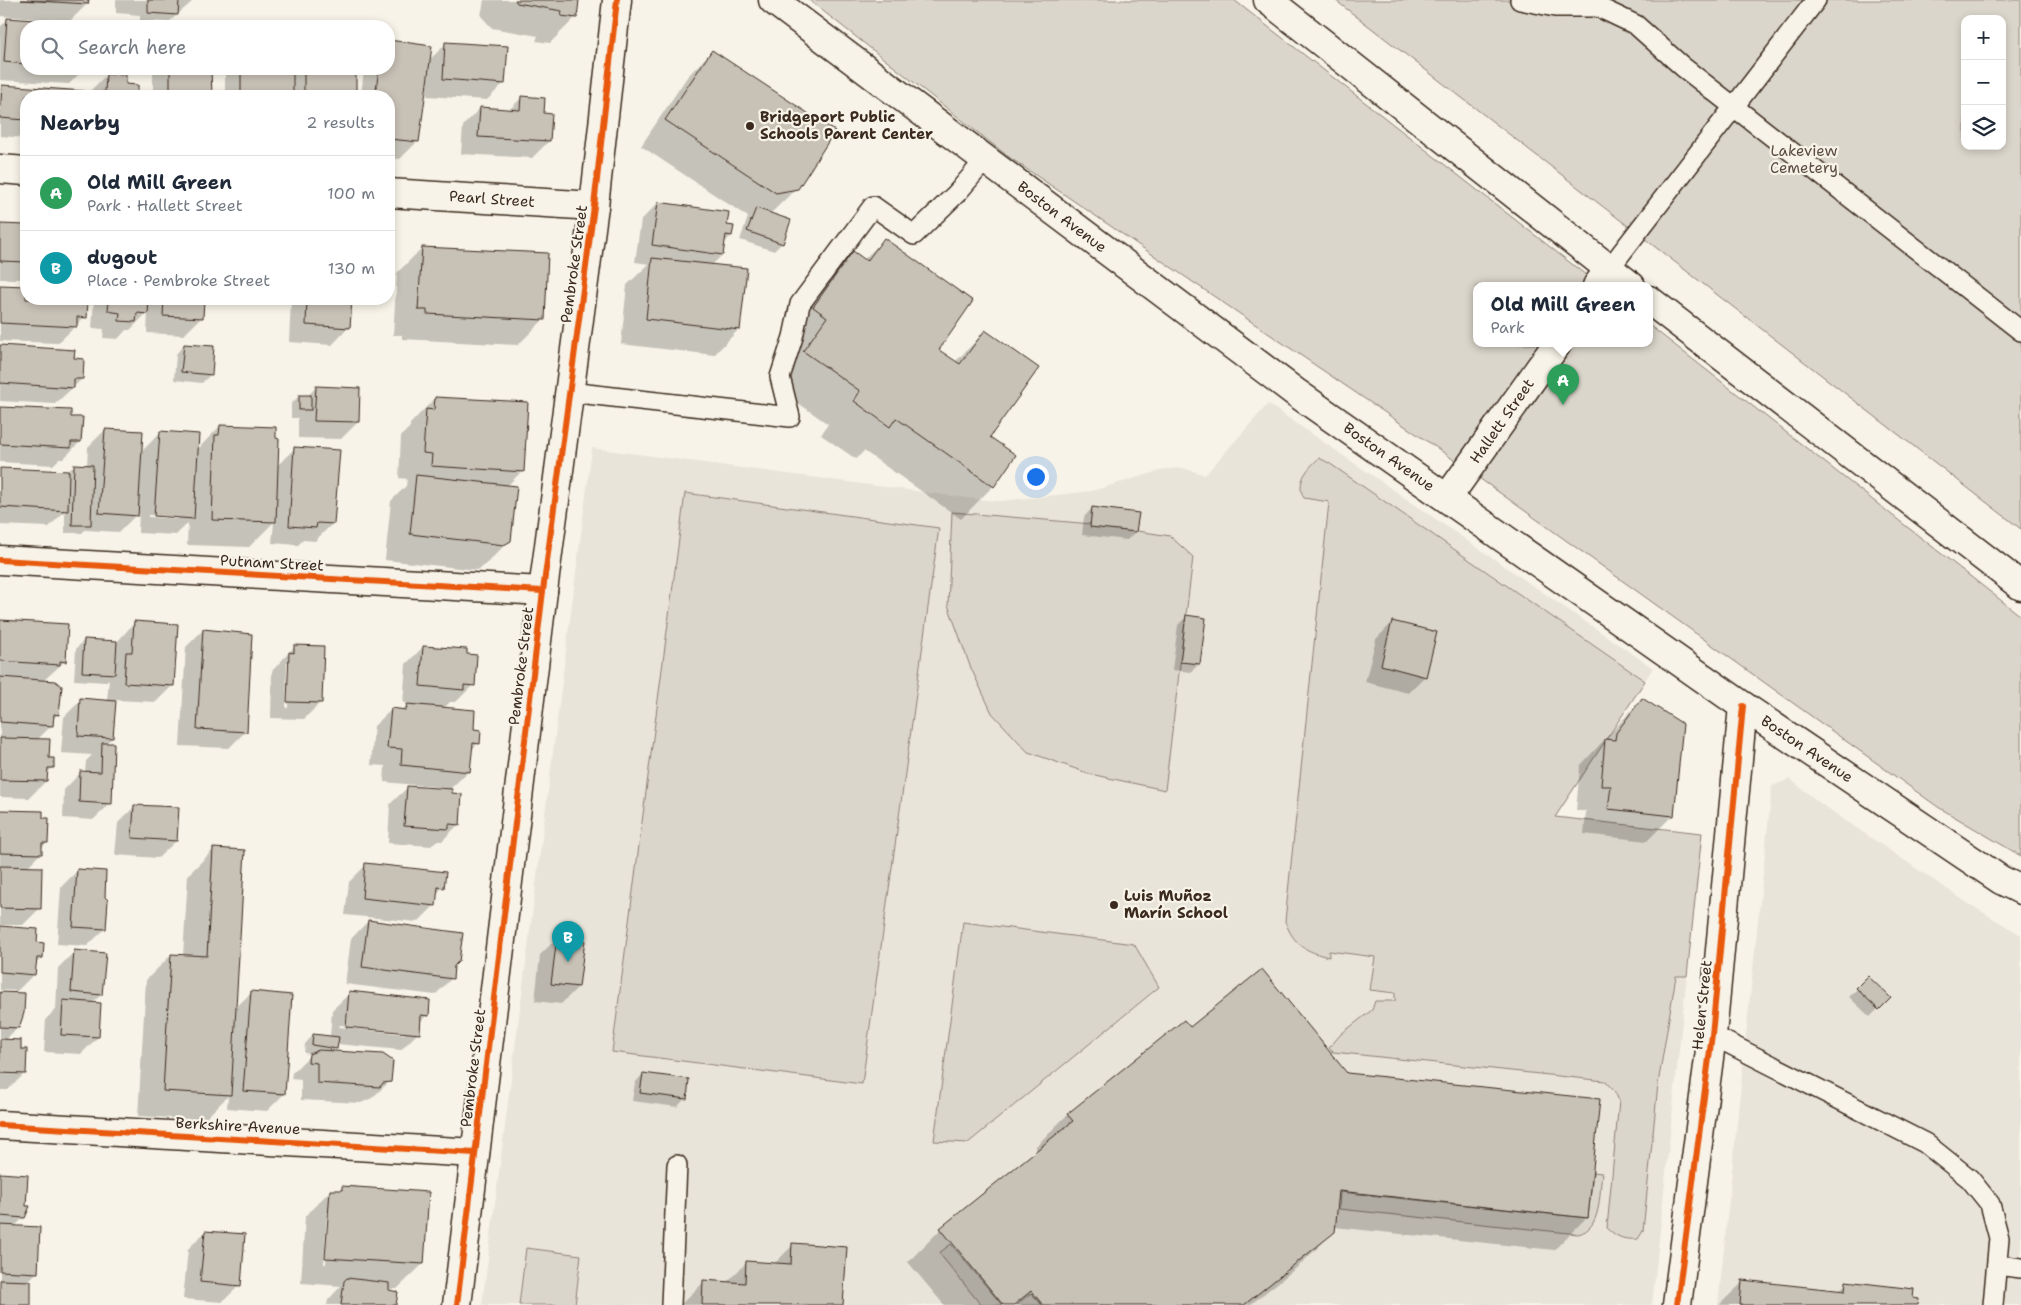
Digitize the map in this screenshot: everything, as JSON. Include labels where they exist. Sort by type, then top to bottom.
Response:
[{"type":"street","name":"Pembroke Street","points":[[457,1305],[543,591],[594,206],[617,0]]},
{"type":"street","name":"Boston Avenue","points":[[773,0],[1295,392],[1743,706],[2001,880],[2021,890]]},
{"type":"street","points":[[1268,0],[1603,278],[1617,282]]},
{"type":"street","points":[[0,169],[20,171]]},
{"type":"street","name":"Pearl Street","points":[[395,193],[594,206]]},
{"type":"street","points":[[1653,303],[2021,586]]},
{"type":"street","name":"Hallett Street","points":[[1448,498],[1554,347]]},
{"type":"street","name":"Putnam Street","points":[[0,560],[543,591]]},
{"type":"street","name":"Helen Street","points":[[1677,1305],[1712,1035],[1743,706]]},
{"type":"street","name":"Berkshire Avenue","points":[[0,1125],[475,1153]]},
{"type":"lane","points":[[1520,0],[1555,7],[1598,7],[1636,25],[1683,67],[2021,331]]},
{"type":"lane","points":[[1603,278],[1736,108],[1816,0]]},
{"type":"lane","points":[[570,392],[790,417],[780,377],[793,337],[800,304],[873,206],[914,235],[958,192],[985,160]]},
{"type":"lane","points":[[1712,1035],[1925,1142],[1970,1179],[1990,1204],[2000,1238],[1993,1305]]},
{"type":"lane","points":[[671,1305],[677,1165]]},
{"type":"lane","points":[[1997,1265],[2021,1268]]},
{"type":"shaded area","name":"Luis Muñoz Marín School","points":[[1268,404],[1653,668],[1556,817],[1702,833],[1652,1305],[482,1305],[592,448],[1001,501],[1092,491],[1166,469],[1183,468],[1205,475]]},
{"type":"shaded area","points":[[1790,779],[1821,804],[1969,904],[2021,935],[2021,1305],[1718,1305],[1772,786]]},
{"type":"green space","points":[[809,0],[1234,0],[1595,282],[1473,282],[1473,347],[1653,347],[1653,328],[2021,616],[2021,856],[1938,807],[1440,450],[1009,157]]},
{"type":"green space","name":"Lakeview Cemetery","points":[[1335,0],[2021,0],[2021,529]]},
{"type":"green space","points":[[1319,458],[1329,463],[1645,681],[1555,817],[1702,833],[1687,976],[1676,976],[1658,1084],[1643,1231],[1638,1239],[1621,1238],[1607,1228],[1619,1101],[1615,1092],[1605,1081],[1333,1052],[1329,1048],[1341,1034],[1372,1010],[1375,1001],[1395,1001],[1395,993],[1370,990],[1375,957],[1329,951],[1329,957],[1314,953],[1296,941],[1285,921],[1329,502],[1304,498],[1301,486],[1307,471]]},
{"type":"green space","points":[[685,493],[939,528],[862,1084],[612,1052]]},
{"type":"green space","points":[[952,512],[1092,524],[1170,536],[1193,557],[1165,790],[1090,774],[1028,752],[992,713],[970,666],[948,605]]},
{"type":"green space","points":[[963,922],[1134,944],[1159,987],[968,1143],[934,1141]]},
{"type":"green space","points":[[1593,1172],[1602,1173],[1598,1210],[1586,1231],[1578,1234],[1339,1209],[1340,1192],[1588,1218]]},
{"type":"green space","points":[[951,1244],[1002,1305],[981,1305],[939,1253]]},
{"type":"green space","points":[[526,1248],[581,1255],[575,1305],[519,1305]]},
{"type":"green space","points":[[1031,1293],[1042,1305],[1016,1305]]},
{"type":"building","points":[[21,0],[89,0],[88,4]]},
{"type":"building","points":[[148,0],[179,0],[178,15],[148,13]]},
{"type":"building","points":[[515,0],[579,0],[577,18],[561,16],[562,11],[517,3]]},
{"type":"building","points":[[7,18],[34,20],[20,20],[20,63],[4,62]]},
{"type":"building","points":[[395,41],[432,46],[419,142],[395,140],[395,90],[376,90],[378,75],[395,75]]},
{"type":"building","points":[[445,42],[508,46],[505,84],[443,79]]},
{"type":"building","name":"Bridgeport Public Schools Parent Center","points":[[712,50],[835,131],[798,189],[776,193],[665,120]]},
{"type":"building","points":[[106,75],[126,75],[126,84],[138,85],[138,90],[105,90]]},
{"type":"building","points":[[170,75],[211,75],[212,90],[170,90]]},
{"type":"building","points":[[241,75],[293,75],[293,90],[241,90]]},
{"type":"building","points":[[304,75],[356,75],[356,90],[304,90]]},
{"type":"building","points":[[2,85],[70,90],[20,90],[20,120],[0,118]]},
{"type":"building","points":[[521,96],[545,98],[544,113],[552,114],[550,141],[478,137],[480,107],[520,110]]},
{"type":"building","points":[[658,202],[729,212],[727,225],[734,226],[732,236],[726,235],[723,255],[652,245]]},
{"type":"building","points":[[756,208],[791,220],[783,244],[747,231]]},
{"type":"building","points":[[0,224],[20,225],[20,262],[0,261]]},
{"type":"building","points":[[884,238],[973,301],[939,350],[960,364],[985,330],[1039,368],[990,437],[1016,455],[994,487],[896,418],[890,427],[854,401],[860,391],[803,351],[827,317],[813,307],[853,251],[867,261]]},
{"type":"building","points":[[422,247],[548,253],[545,320],[427,314],[427,310],[418,310]]},
{"type":"building","points":[[652,258],[747,268],[740,330],[646,319]]},
{"type":"building","points":[[0,285],[20,286],[20,305],[88,305],[87,318],[77,317],[77,327],[0,323]]},
{"type":"building","points":[[108,305],[149,305],[148,314],[137,313],[136,322],[119,321],[120,313],[108,311]]},
{"type":"building","points":[[164,305],[204,305],[203,318],[163,316]]},
{"type":"building","points":[[307,305],[352,305],[350,328],[306,325]]},
{"type":"building","points":[[184,344],[214,346],[212,375],[181,372]]},
{"type":"building","points":[[0,345],[75,350],[74,358],[84,359],[83,379],[74,379],[74,388],[0,383]]},
{"type":"building","points":[[316,386],[360,388],[359,422],[314,421]]},
{"type":"building","points":[[299,395],[311,395],[311,410],[299,410]]},
{"type":"building","points":[[435,397],[528,402],[524,472],[431,466],[432,454],[423,453],[426,409],[434,410]]},
{"type":"building","points":[[0,407],[71,410],[71,417],[83,417],[81,442],[71,442],[71,448],[0,444]]},
{"type":"building","points":[[220,425],[276,427],[276,438],[279,439],[276,522],[212,520],[215,435],[219,435]]},
{"type":"building","points":[[105,429],[143,431],[138,516],[99,513]]},
{"type":"building","points":[[160,431],[199,434],[194,519],[154,516]]},
{"type":"building","points":[[294,447],[340,450],[334,524],[317,523],[316,528],[289,526]]},
{"type":"building","points":[[74,464],[93,465],[91,525],[72,525]]},
{"type":"building","points":[[0,468],[69,471],[68,511],[0,507]]},
{"type":"building","points":[[416,475],[517,486],[511,541],[504,545],[410,534]]},
{"type":"building","points":[[1092,507],[1139,513],[1136,532],[1090,527]]},
{"type":"building","points":[[1186,615],[1206,618],[1200,664],[1180,662]]},
{"type":"building","points":[[0,620],[68,624],[66,662],[60,661],[60,665],[0,661]]},
{"type":"building","points":[[134,621],[178,624],[174,686],[124,683],[126,652],[132,652]]},
{"type":"building","points":[[1392,621],[1437,632],[1426,677],[1381,665]]},
{"type":"building","points":[[203,629],[252,634],[247,732],[197,729]]},
{"type":"building","points":[[84,639],[117,641],[115,674],[82,672]]},
{"type":"building","points":[[294,645],[324,646],[322,703],[287,702],[289,652],[294,653]]},
{"type":"building","points":[[423,646],[467,649],[467,654],[477,655],[475,686],[464,685],[464,690],[420,686]]},
{"type":"building","points":[[0,677],[55,681],[62,686],[59,715],[54,714],[53,726],[0,722]]},
{"type":"building","points":[[80,698],[116,701],[113,738],[78,736]]},
{"type":"building","points":[[1642,698],[1683,724],[1674,816],[1608,809],[1611,786],[1601,786],[1605,739],[1615,740],[1616,733]]},
{"type":"building","points":[[407,704],[475,710],[474,729],[481,730],[480,744],[473,743],[470,772],[401,765],[402,749],[387,748],[391,708],[406,710]]},
{"type":"building","points":[[0,738],[50,739],[49,758],[54,758],[54,768],[48,768],[47,781],[0,780]]},
{"type":"building","points":[[102,743],[114,743],[112,804],[79,802],[80,771],[101,772]]},
{"type":"building","points":[[407,786],[452,789],[452,793],[462,794],[460,825],[449,824],[449,829],[404,826]]},
{"type":"building","points":[[134,805],[179,807],[177,841],[132,838]]},
{"type":"building","points":[[0,810],[43,811],[43,818],[49,818],[48,843],[42,843],[42,854],[0,853]]},
{"type":"building","points":[[213,848],[245,850],[231,1095],[163,1091],[171,954],[207,956]]},
{"type":"building","points":[[365,863],[446,872],[444,888],[438,887],[436,906],[362,898]]},
{"type":"building","points":[[0,866],[42,867],[41,909],[0,908]]},
{"type":"building","points":[[77,869],[106,871],[105,897],[108,900],[106,929],[73,927]]},
{"type":"building","points":[[368,920],[463,933],[459,961],[454,966],[453,979],[362,967]]},
{"type":"building","points":[[0,926],[38,929],[37,942],[44,943],[43,958],[37,958],[35,975],[0,972]]},
{"type":"building","points":[[557,937],[585,940],[579,987],[551,984]]},
{"type":"building","points":[[74,950],[106,953],[102,995],[71,992]]},
{"type":"building","points":[[1262,969],[1347,1073],[1600,1099],[1588,1218],[1339,1191],[1335,1232],[1244,1305],[1043,1305],[1031,1291],[1014,1305],[1003,1305],[940,1228],[1073,1121],[1067,1114],[1184,1020],[1190,1027]]},
{"type":"building","points":[[1868,976],[1891,998],[1879,1010],[1856,988]]},
{"type":"building","points":[[251,991],[292,995],[285,1094],[243,1091]]},
{"type":"building","points":[[349,991],[430,1000],[429,1016],[421,1015],[420,1034],[346,1027]]},
{"type":"building","points":[[0,992],[25,993],[24,1013],[19,1028],[0,1027]]},
{"type":"building","points":[[63,1000],[101,1003],[99,1037],[61,1035]]},
{"type":"building","points":[[313,1034],[339,1037],[337,1049],[312,1045]]},
{"type":"building","points":[[0,1039],[21,1040],[21,1049],[27,1049],[26,1074],[0,1073]]},
{"type":"building","points":[[319,1050],[383,1054],[393,1061],[391,1082],[383,1083],[380,1087],[317,1083],[317,1063],[308,1062],[309,1054]]},
{"type":"building","points":[[643,1073],[689,1079],[687,1099],[640,1093]]},
{"type":"building","points":[[0,1173],[28,1175],[26,1206],[30,1206],[25,1218],[0,1216]]},
{"type":"building","points":[[342,1186],[429,1192],[424,1264],[325,1258],[330,1190],[342,1190]]},
{"type":"building","points":[[0,1225],[40,1227],[38,1273],[0,1271]]},
{"type":"building","points":[[205,1231],[245,1234],[241,1286],[200,1282]]},
{"type":"building","points":[[792,1243],[847,1247],[843,1305],[702,1305],[703,1280],[745,1283],[746,1261],[791,1264]]},
{"type":"building","points":[[347,1278],[389,1283],[389,1290],[398,1292],[396,1305],[341,1305],[344,1281]]},
{"type":"building","points":[[0,1280],[31,1281],[31,1305],[0,1305]]},
{"type":"building","points":[[1742,1280],[1845,1291],[1846,1281],[1914,1289],[1913,1298],[1919,1299],[1918,1305],[1740,1305]]},
{"type":"cycle path","points":[[457,1305],[543,591],[594,206],[617,0]]},
{"type":"cycle path","points":[[0,560],[543,591]]},
{"type":"cycle path","points":[[1677,1305],[1712,1035],[1743,706]]},
{"type":"cycle path","points":[[0,1125],[475,1153]]},
{"type":"place","name":"Bridgeport Public Schools Parent Center","points":[[750,126]]},
{"type":"place","name":"Old Mill Green","points":[[1563,405]]},
{"type":"place","name":"Luis Muñoz Marín School","points":[[1114,905]]},
{"type":"place","name":"dugout","points":[[568,962]]}]
